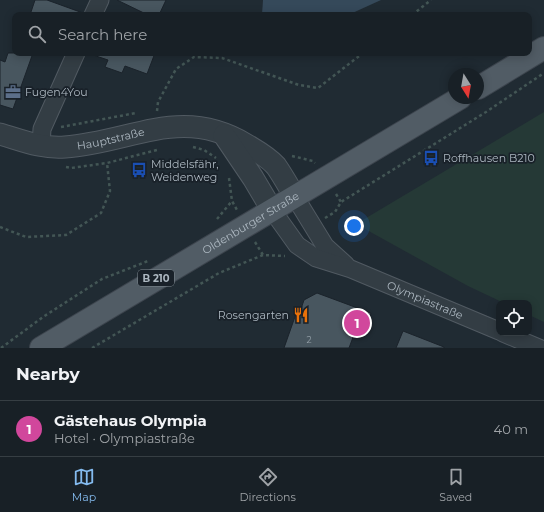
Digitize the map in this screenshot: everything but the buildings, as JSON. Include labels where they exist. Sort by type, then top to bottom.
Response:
[{"type":"main road","points":[[532,55],[544,48]]},
{"type":"main road","points":[[484,84],[531,56]]},
{"type":"main road","name":"Oldenburger Straße","points":[[41,348],[450,104]]},
{"type":"street","points":[[94,12],[100,0]]},
{"type":"street","points":[[42,146],[42,129],[75,56]]},
{"type":"street","name":"Hauptstraße","points":[[0,134],[42,146],[64,147],[93,143],[171,126],[195,125],[221,132],[265,155],[275,166],[295,197]]},
{"type":"street","points":[[221,132],[254,178],[272,210]]},
{"type":"street","name":"Olympiastraße","points":[[295,197],[325,246],[351,269]]},
{"type":"street","name":"Olympiastraße","points":[[272,210],[297,244],[316,258],[351,269],[496,330]]},
{"type":"street","points":[[510,336],[539,348]]},
{"type":"path","points":[[416,12],[431,0]]},
{"type":"path","points":[[157,112],[158,102],[176,69],[194,57],[222,58],[299,85],[318,88],[359,56]]},
{"type":"path","points":[[335,212],[341,202],[486,112],[544,73]]},
{"type":"path","points":[[191,147],[204,150],[218,159]]},
{"type":"path","points":[[63,166],[71,168],[106,163],[164,148]]},
{"type":"path","points":[[0,227],[26,237],[66,235],[102,213],[110,191],[106,163]]},
{"type":"path","points":[[211,223],[217,219],[232,201],[232,190],[228,174]]},
{"type":"path","points":[[92,348],[226,269],[263,255],[278,254],[291,257]]},
{"type":"path","points":[[1,348],[43,317],[102,279],[154,258]]},
{"type":"green space","points":[[544,112],[544,322],[532,316],[532,300],[498,300],[468,286],[356,224]]},
{"type":"water","points":[[263,0],[381,0],[355,12],[262,12]]},
{"type":"place","name":"Fugen4You","points":[[13,92]]},
{"type":"place","name":"Roffhausen B210","points":[[431,158]]},
{"type":"place","name":"Middelsfähr, Weidenweg","points":[[139,170]]},
{"type":"place","name":"Rosengarten","points":[[301,315]]},
{"type":"place","name":"Gästehaus Olympia","points":[[357,323]]}]
